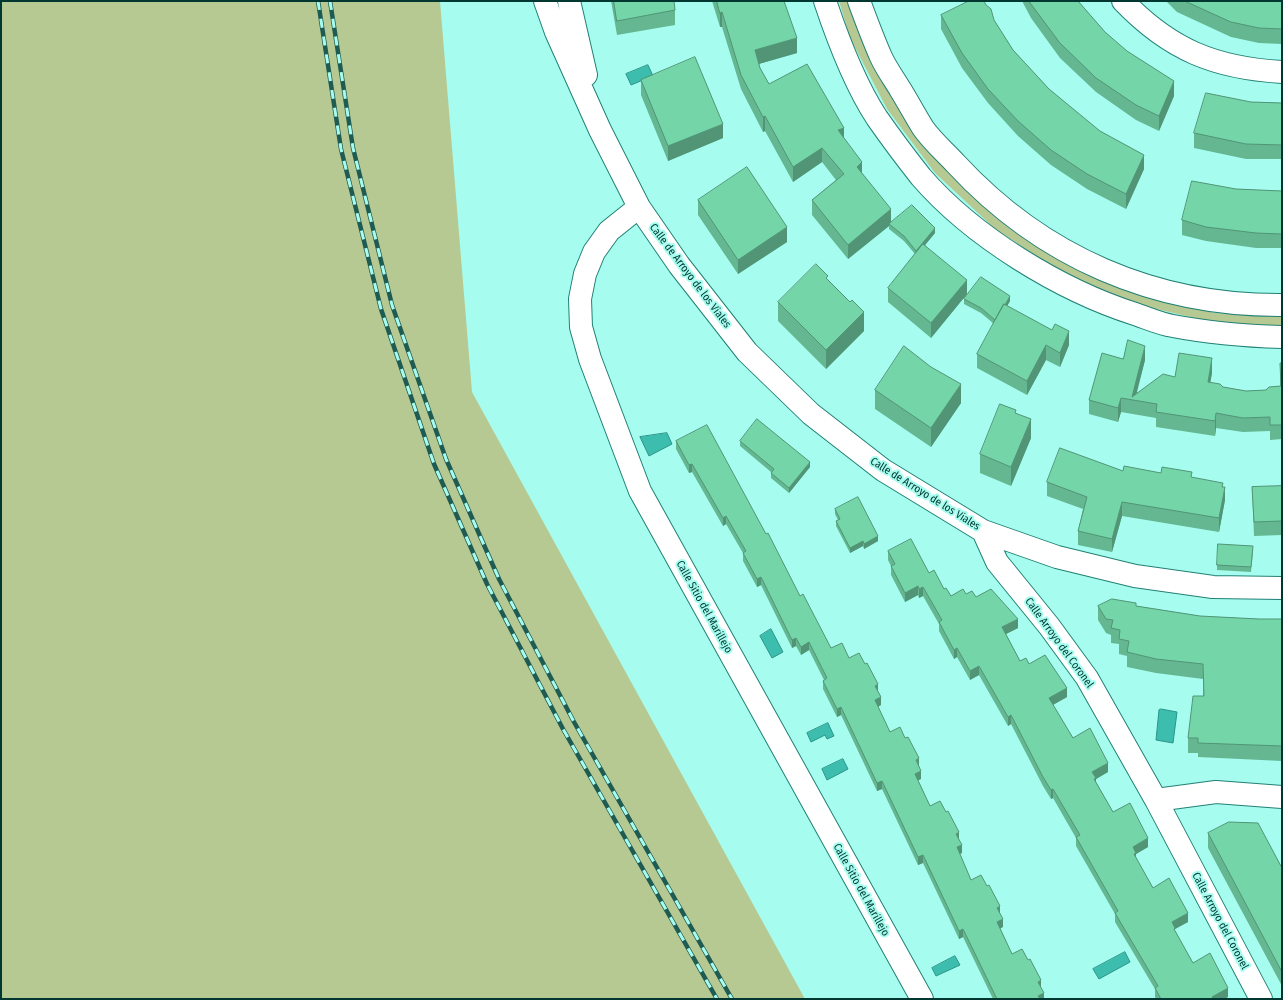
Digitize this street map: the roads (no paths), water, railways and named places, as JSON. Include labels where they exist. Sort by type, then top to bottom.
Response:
[{"type":"street","name":"Calle de Arroyo de los Viales","points":[[545,1],[556,32],[600,130],[639,207],[679,265],[747,352],[811,414],[883,470],[983,531],[1057,557],[1135,576],[1213,587],[1282,588]]},
{"type":"street","name":"Calle de Arroyo de los Viales","points":[[569,1],[600,130]]},
{"type":"street","points":[[825,1],[842,51],[877,117],[921,177],[956,211],[1008,252],[1065,286],[1107,305],[1171,326],[1243,336],[1282,337]]},
{"type":"street","points":[[859,1],[882,59],[924,129],[979,188],[1024,226],[1078,257],[1119,277],[1179,296],[1246,305],[1282,305]]},
{"type":"street","points":[[1123,1],[1142,21],[1175,44],[1210,60],[1250,70],[1282,72]]},
{"type":"street","name":"Calle Sitio del Marillejo","points":[[639,207],[609,231],[594,252],[585,274],[580,299],[581,327],[590,359],[640,491],[922,999]]},
{"type":"street","name":"Calle Arroyo del Coronel","points":[[983,531],[997,562],[1049,626],[1087,678],[1156,800],[1261,999]]},
{"type":"street","points":[[1156,800],[1216,792],[1282,797]]},
{"type":"railway","points":[[318,1],[341,149],[381,309],[434,464],[487,584],[563,729],[717,999]]},
{"type":"railway","points":[[330,1],[353,148],[392,305],[446,459],[499,579],[574,722],[732,999]]}]
